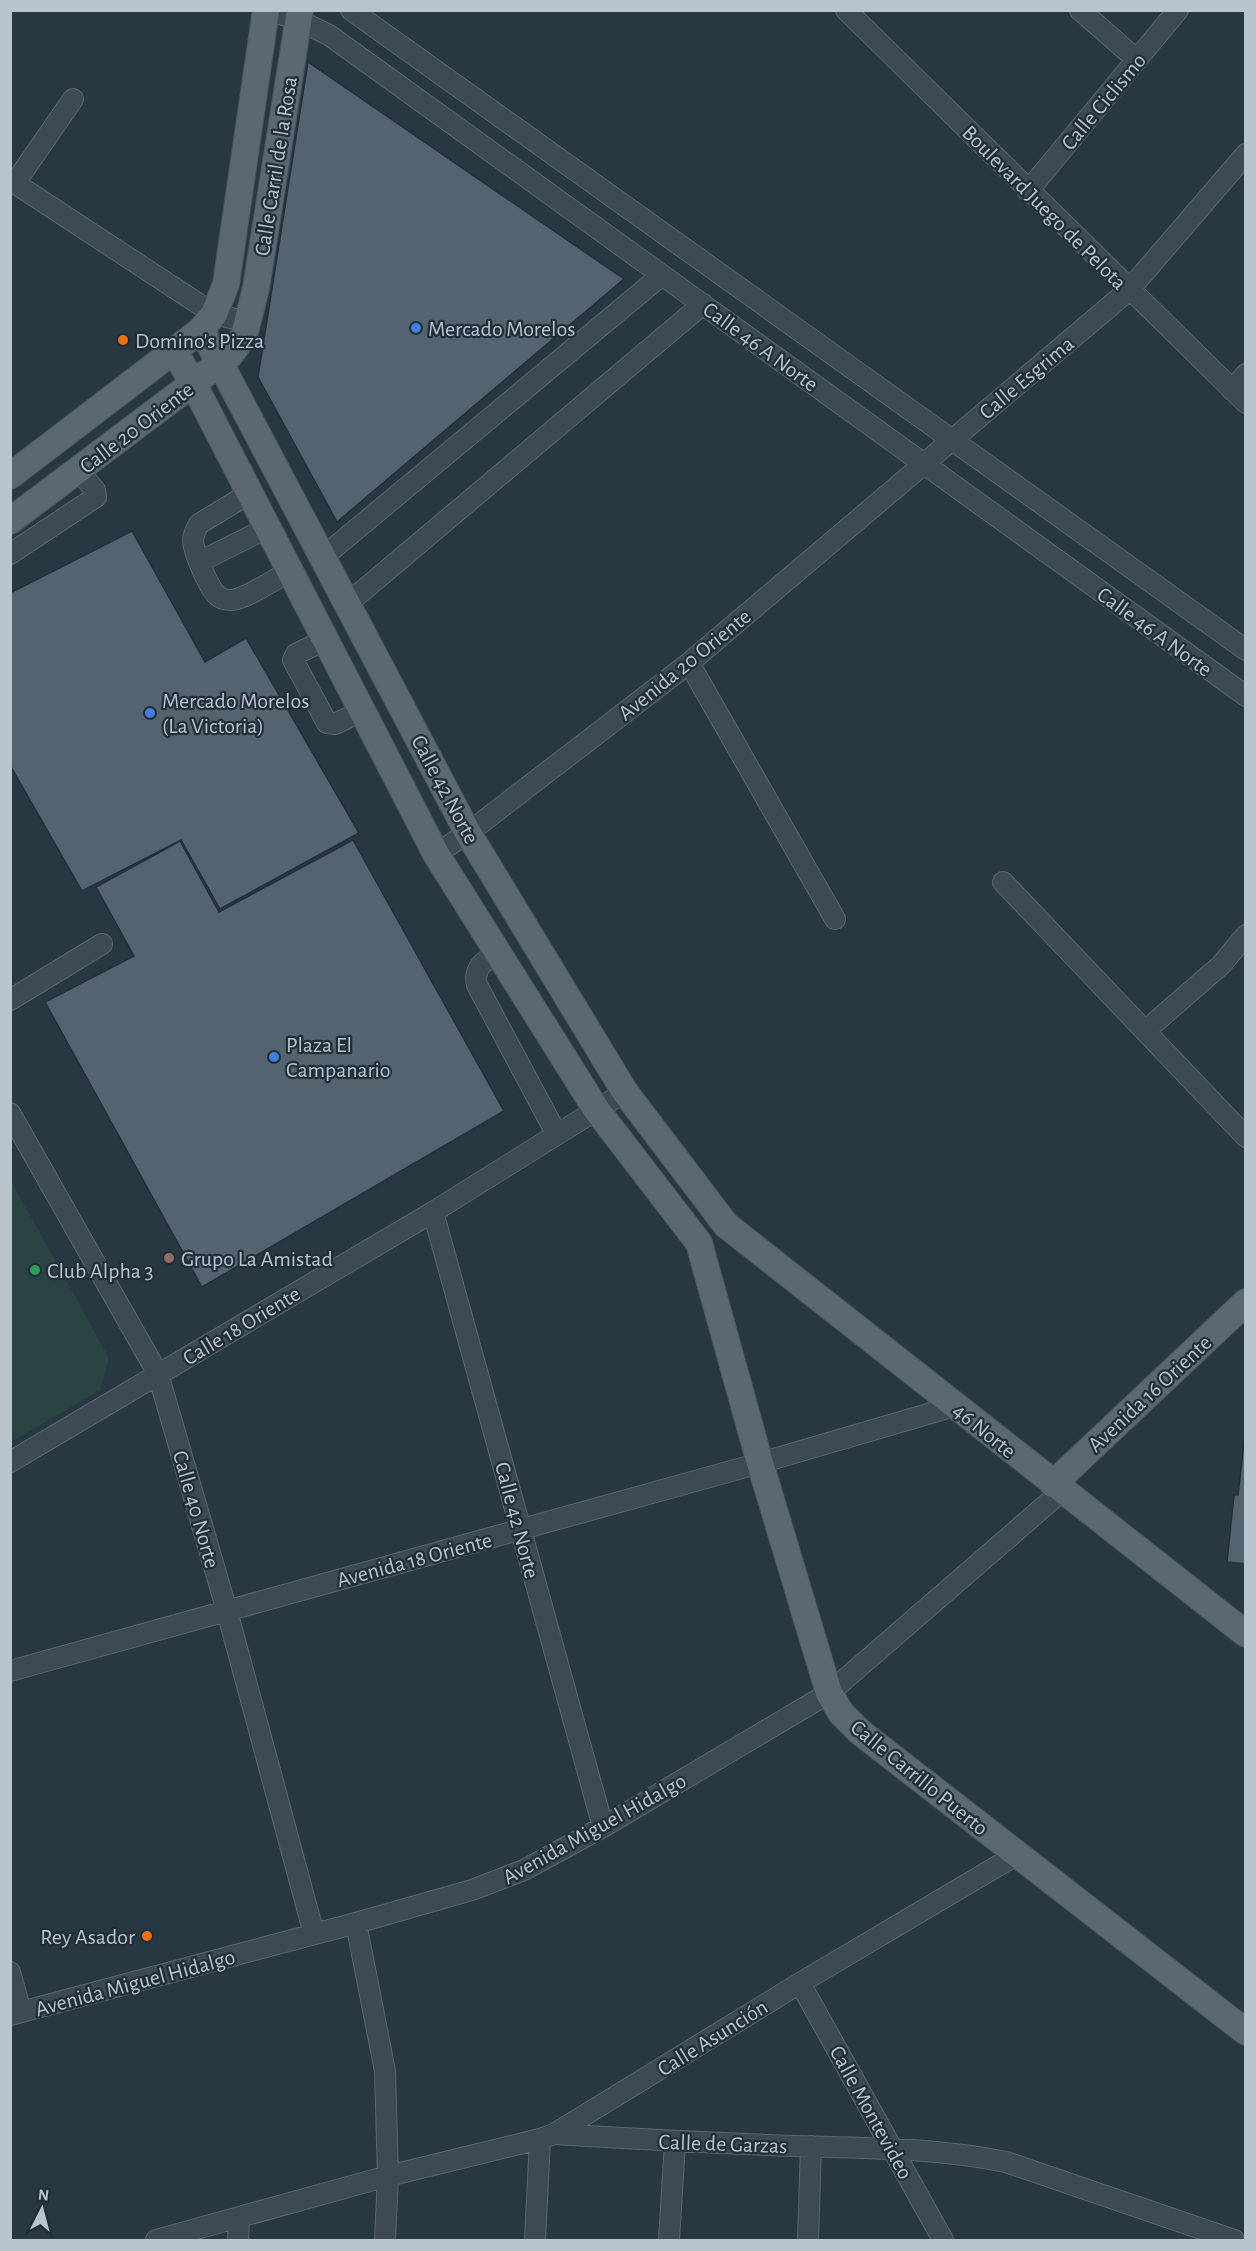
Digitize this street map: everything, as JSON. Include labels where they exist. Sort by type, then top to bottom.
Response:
[{"type":"main road","name":"Calle Carril de la Rosa","points":[[208,322],[226,284],[267,10]]},
{"type":"main road","name":"Calle Carril de la Rosa","points":[[248,322],[256,288],[299,15]]},
{"type":"main road","name":"Calle 20 Oriente","points":[[10,476],[174,351],[208,322]]},
{"type":"main road","name":"Calle 42 Norte","points":[[208,322],[220,363],[468,833],[625,1092],[726,1225]]},
{"type":"main road","name":"Calle 20 Oriente","points":[[10,521],[220,363],[239,345],[248,322]]},
{"type":"main road","name":"Calle 42 Norte","points":[[174,351],[193,383],[436,854],[596,1109],[699,1244]]},
{"type":"main road","points":[[699,1244],[726,1225]]},
{"type":"main road","name":"46 Norte","points":[[726,1225],[1245,1634]]},
{"type":"main road","name":"Calle Carrillo Puerto","points":[[699,1244],[760,1463],[829,1693],[842,1713],[860,1732],[1245,2032]]},
{"type":"main road","name":"Avenida 16 Oriente","points":[[1057,1488],[1245,1302]]},
{"type":"main road","name":"Avenida 16 Oriente","points":[[1057,1488],[1245,1324]]},
{"type":"street","name":"Calle 46 A Norte","points":[[267,10],[299,15],[329,35],[1245,696]]},
{"type":"street","name":"Calle 46 A Norte","points":[[351,10],[1245,650]]},
{"type":"street","name":"Boulevard Juego de Pelota","points":[[846,10],[1239,397]]},
{"type":"street","points":[[1080,10],[1137,60]]},
{"type":"street","name":"Calle Ciclismo","points":[[1028,191],[1178,10]]},
{"type":"street","points":[[73,99],[13,182],[208,322],[248,322]]},
{"type":"street","points":[[510,165],[531,139]]},
{"type":"street","name":"Calle Esgrima","points":[[924,464],[1129,290],[1245,154]]},
{"type":"street","points":[[323,557],[662,275]]},
{"type":"street","points":[[347,603],[703,304]]},
{"type":"street","points":[[743,333],[764,307]]},
{"type":"street","points":[[1239,397],[1245,374]]},
{"type":"street","name":"Avenida 20 Oriente","points":[[436,854],[468,833],[689,663],[924,464]]},
{"type":"street","points":[[10,554],[96,497],[95,490],[78,470]]},
{"type":"street","points":[[250,493],[199,524],[194,532],[193,542],[199,562],[213,591],[220,598],[229,600],[239,598],[290,571]]},
{"type":"street","points":[[199,562],[267,528]]},
{"type":"street","points":[[325,640],[296,654],[293,660],[327,723],[336,724],[362,711]]},
{"type":"street","points":[[689,663],[835,919]]},
{"type":"street","points":[[1003,882],[1245,1137]]},
{"type":"street","points":[[1145,1031],[1221,965],[1245,935]]},
{"type":"street","points":[[10,1000],[102,944]]},
{"type":"street","points":[[497,952],[477,969],[475,976],[477,985],[556,1133]]},
{"type":"street","name":"Calle 18 Oriente","points":[[10,1462],[433,1212],[556,1133],[625,1092]]},
{"type":"street","name":"Calle 40 Norte","points":[[10,1113],[158,1374],[227,1611],[314,1934]]},
{"type":"street","name":"Calle 42 Norte","points":[[433,1212],[603,1827]]},
{"type":"street","name":"Avenida 18 Oriente","points":[[10,1671],[760,1463],[955,1406]]},
{"type":"street","name":"Avenida Miguel Hidalgo","points":[[16,2014],[356,1923],[500,1880],[524,1870],[603,1827],[829,1693],[1057,1488]]},
{"type":"street","name":"Calle Asunción","points":[[156,2241],[388,2176],[547,2137],[1018,1854]]},
{"type":"street","points":[[356,1923],[385,2071],[388,2176],[385,2241]]},
{"type":"street","points":[[10,1972],[16,2014]]},
{"type":"street","name":"Calle Montevideo","points":[[800,1983],[943,2241]]},
{"type":"street","points":[[535,2241],[547,2137]]},
{"type":"street","name":"Calle de Garzas","points":[[547,2137],[892,2149],[981,2157],[1006,2162],[1233,2241]]},
{"type":"street","points":[[669,2241],[675,2142]]},
{"type":"street","points":[[808,2241],[811,2146]]},
{"type":"street","points":[[238,2218],[238,2241]]},
{"type":"green space","name":"Club Alpha 3","points":[[11,1181],[109,1358],[100,1390],[11,1442]]},
{"type":"building","name":"Mercado Morelos","points":[[308,62],[624,279],[337,522],[258,377]]},
{"type":"building","name":"Mercado Morelos (La Victoria)","points":[[132,531],[205,662],[246,638],[359,833],[220,909],[181,840],[82,891],[10,765],[10,593]]},
{"type":"building","name":"Plaza El Campanario","points":[[353,840],[504,1111],[202,1287],[45,1002],[134,956],[96,887],[180,841],[219,912]]},
{"type":"building","points":[[1244,1443],[1246,1443],[1246,1564],[1227,1562],[1234,1495],[1238,1495]]},
{"type":"place","name":"Mercado Morelos","points":[[416,328]]},
{"type":"place","name":"Domino's Pizza","points":[[123,340]]},
{"type":"place","name":"Mercado Morelos (La Victoria)","points":[[150,713]]},
{"type":"place","name":"Plaza El Campanario","points":[[274,1057]]},
{"type":"place","name":"Grupo La Amistad","points":[[169,1258]]},
{"type":"place","name":"Club Alpha 3","points":[[35,1270]]},
{"type":"place","name":"Rey Asador","points":[[147,1936]]}]
